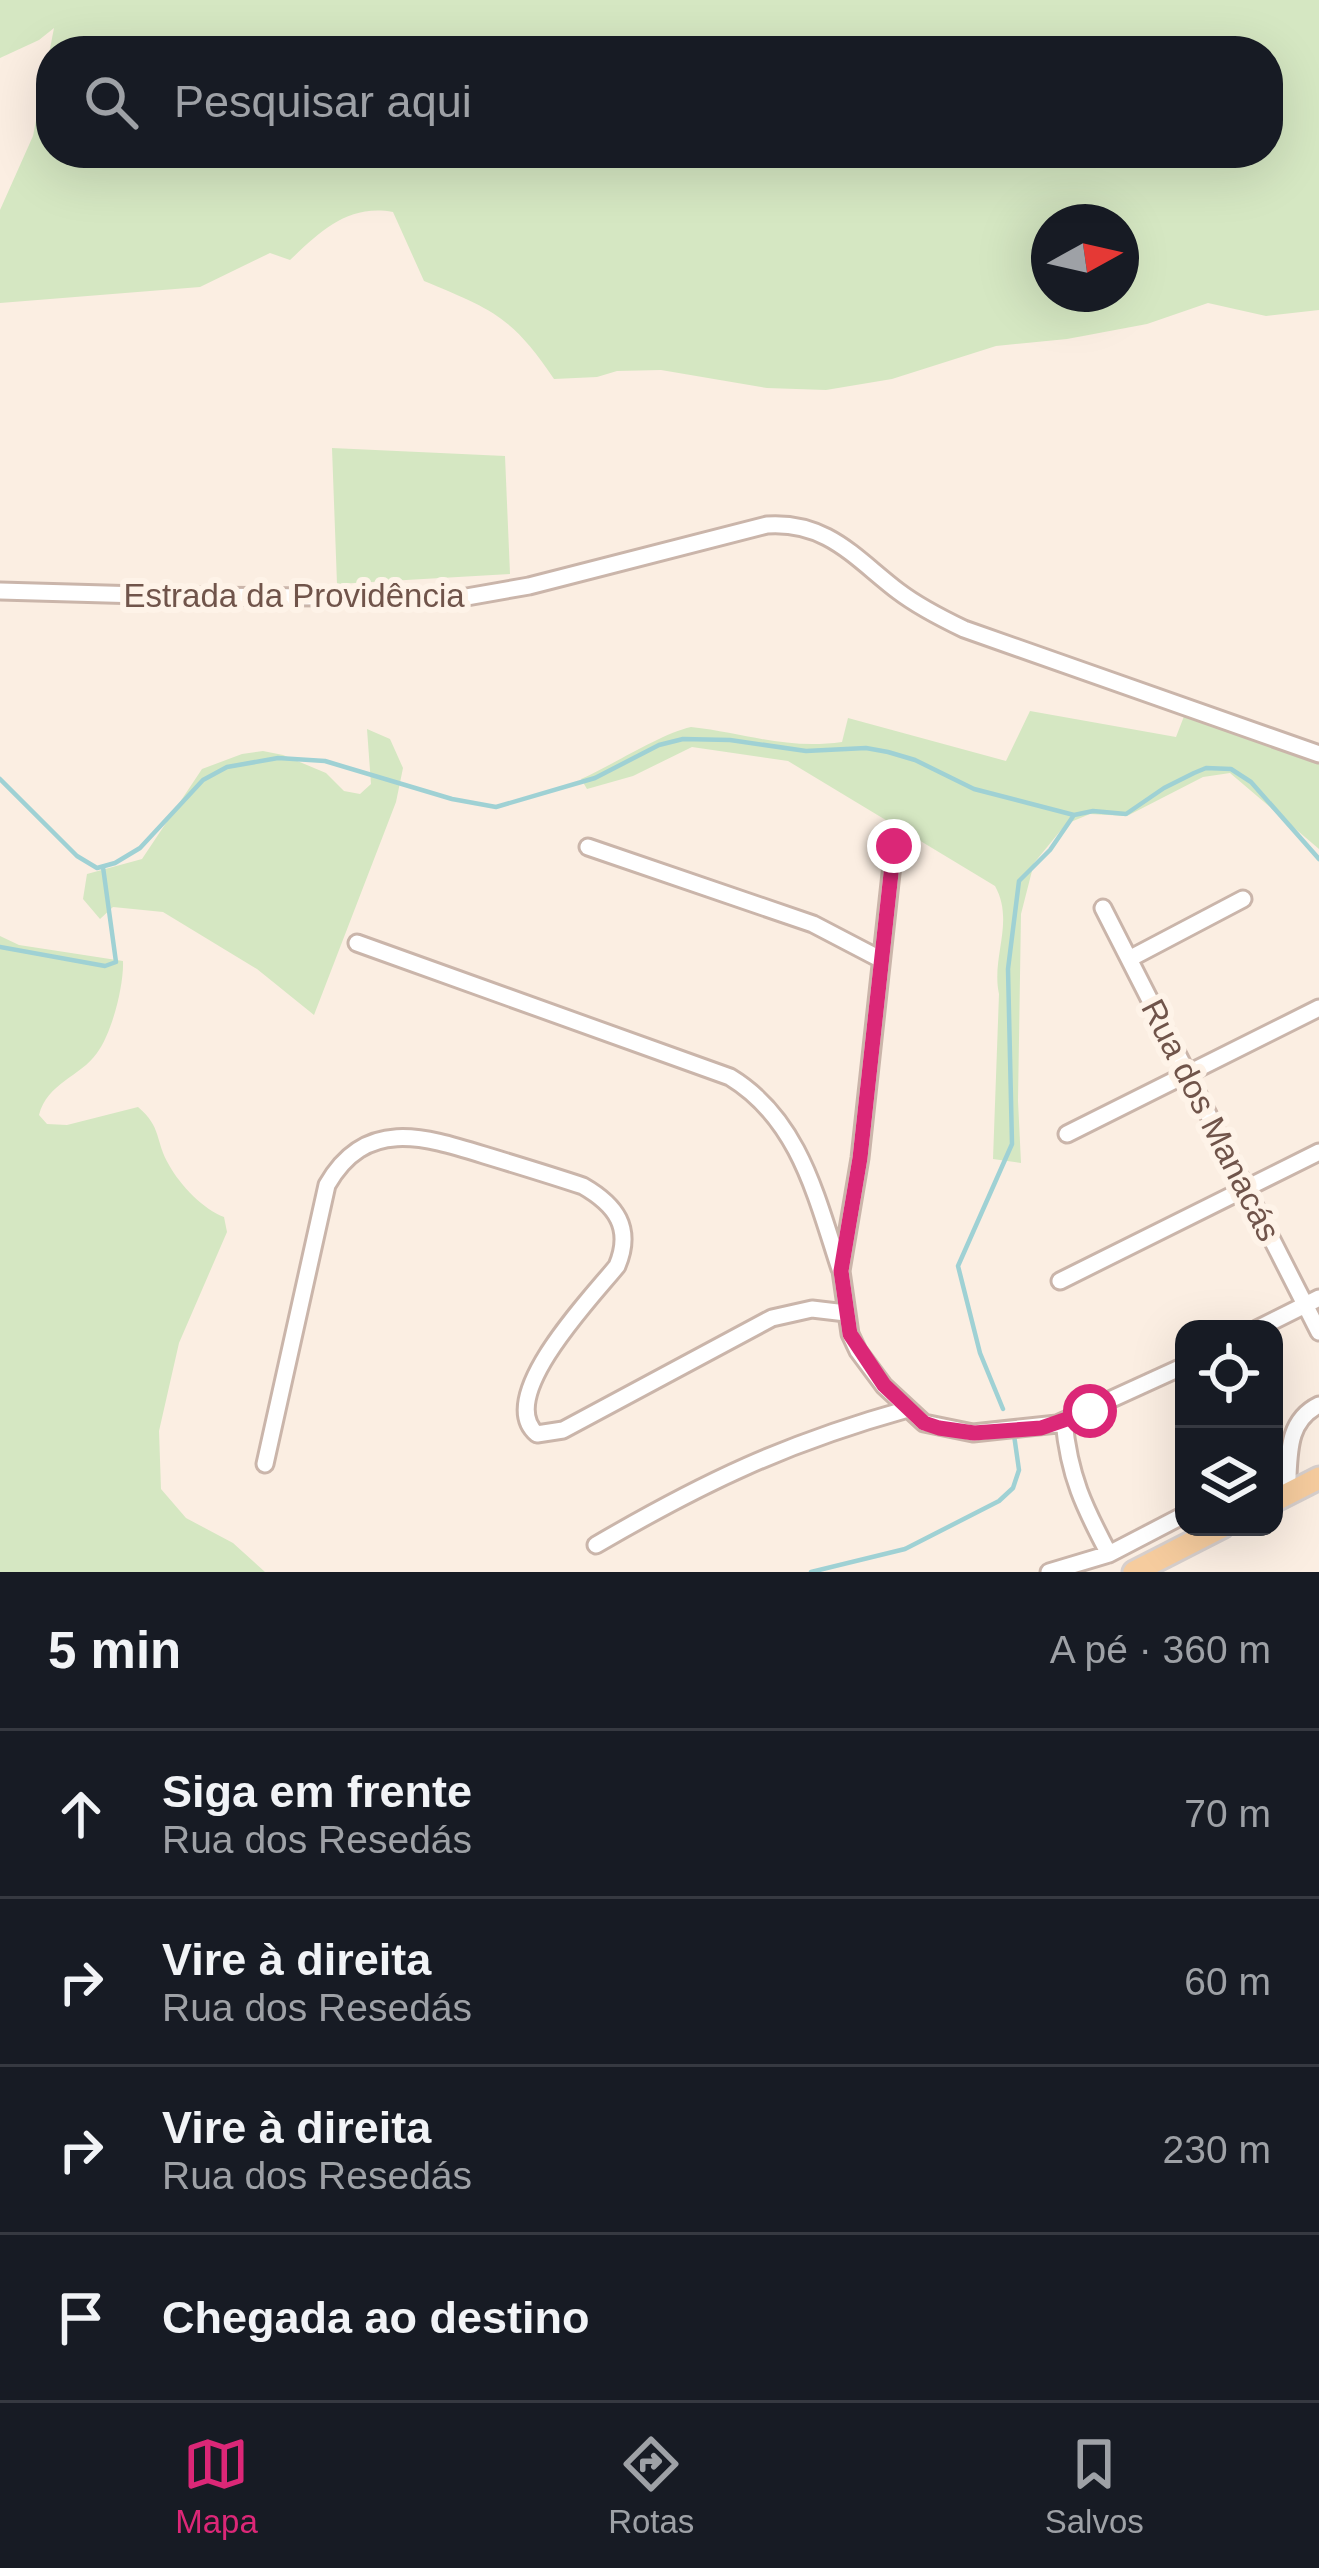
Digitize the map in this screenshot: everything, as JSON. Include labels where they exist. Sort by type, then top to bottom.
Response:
[{"type":"main road","points":[[1283,1496],[1319,1478]]},
{"type":"main road","points":[[1134,1572],[1204,1536]]},
{"type":"street","name":"Estrada da Providência","points":[[0,591],[461,598],[529,586],[767,525],[799,526],[835,539],[915,603],[964,628],[1319,754]]},
{"type":"street","points":[[841,1271],[860,1158],[894,846]]},
{"type":"street","points":[[588,847],[813,924],[880,959]]},
{"type":"street","points":[[1129,959],[1243,899]]},
{"type":"street","name":"Rua dos Manacás","points":[[1103,908],[1246,1189],[1312,1301],[1319,1332]]},
{"type":"street","points":[[358,943],[730,1077],[766,1102],[792,1136],[841,1271],[846,1313],[858,1351],[924,1423],[974,1433],[1041,1428],[1175,1370]]},
{"type":"street","points":[[1067,1134],[1319,1008]]},
{"type":"street","points":[[265,1464],[327,1185],[348,1158],[377,1140],[434,1139],[583,1186],[615,1210],[624,1239],[617,1267],[547,1353],[533,1381],[526,1415],[537,1434],[563,1430],[772,1318],[812,1309],[846,1313]]},
{"type":"street","points":[[1060,1281],[1319,1152]]},
{"type":"street","points":[[1275,1320],[1312,1301]]},
{"type":"street","points":[[1283,1485],[1297,1421],[1319,1405]]},
{"type":"street","points":[[596,1545],[692,1489],[762,1456],[908,1409]]},
{"type":"street","points":[[1064,1421],[1067,1460],[1076,1490],[1109,1554]]},
{"type":"street","points":[[1049,1572],[1109,1554],[1175,1520]]},
{"type":"green space","points":[[0,0],[1319,0],[1319,310],[1266,316],[1208,303],[1147,324],[996,346],[892,379],[826,390],[767,388],[661,370],[554,379],[525,341],[498,317],[424,281],[393,212],[377,211],[336,222],[290,260],[270,253],[200,287],[0,303],[0,210],[36,121],[36,168],[1283,168],[1283,36],[52,36],[54,28],[36,36],[36,41],[0,58]]},
{"type":"green space","points":[[332,448],[505,456],[510,574],[337,584]]},
{"type":"green space","points":[[1188,706],[1319,755],[1319,849],[1230,773],[1203,777],[1127,816],[1090,814],[1066,824],[1034,863],[1021,914],[1021,1163],[993,1159],[997,980],[1003,926],[995,886],[788,761],[692,747],[633,776],[587,789],[581,779],[691,727],[822,744],[842,742],[848,718],[1006,761],[1030,711],[1176,737]]},
{"type":"green space","points":[[367,729],[390,739],[403,768],[396,802],[314,1015],[257,969],[163,912],[113,907],[100,919],[83,899],[87,874],[142,859],[202,769],[263,751],[326,773],[344,791],[360,794],[371,784]]},
{"type":"green space","points":[[0,936],[19,945],[123,961],[108,1034],[90,1061],[49,1095],[39,1115],[47,1124],[67,1125],[138,1107],[151,1121],[179,1181],[224,1217],[227,1232],[179,1343],[159,1431],[161,1489],[186,1518],[233,1543],[265,1572],[0,1572]]},
{"type":"waterway","points":[[0,779],[77,856],[97,868],[140,848],[203,780],[227,767],[278,758],[325,761],[452,799],[496,807],[595,778],[659,745],[683,739],[806,751],[866,748],[915,760],[974,789],[1074,815],[1093,811],[1126,814],[1194,773],[1206,768],[1231,769],[1251,782],[1319,859]]},
{"type":"waterway","points":[[1003,1409],[980,1353],[958,1266],[1012,1144],[1008,969],[1019,881],[1050,850],[1074,815]]},
{"type":"waterway","points":[[0,947],[105,966],[116,962],[103,867]]},
{"type":"waterway","points":[[811,1572],[905,1549],[999,1501],[1013,1488],[1019,1470],[1014,1435]]},
{"type":"route","points":[[894,846],[860,1158],[841,1271],[850,1334],[884,1385],[924,1423],[939,1428],[974,1433],[1041,1428],[1090,1411]]}]
